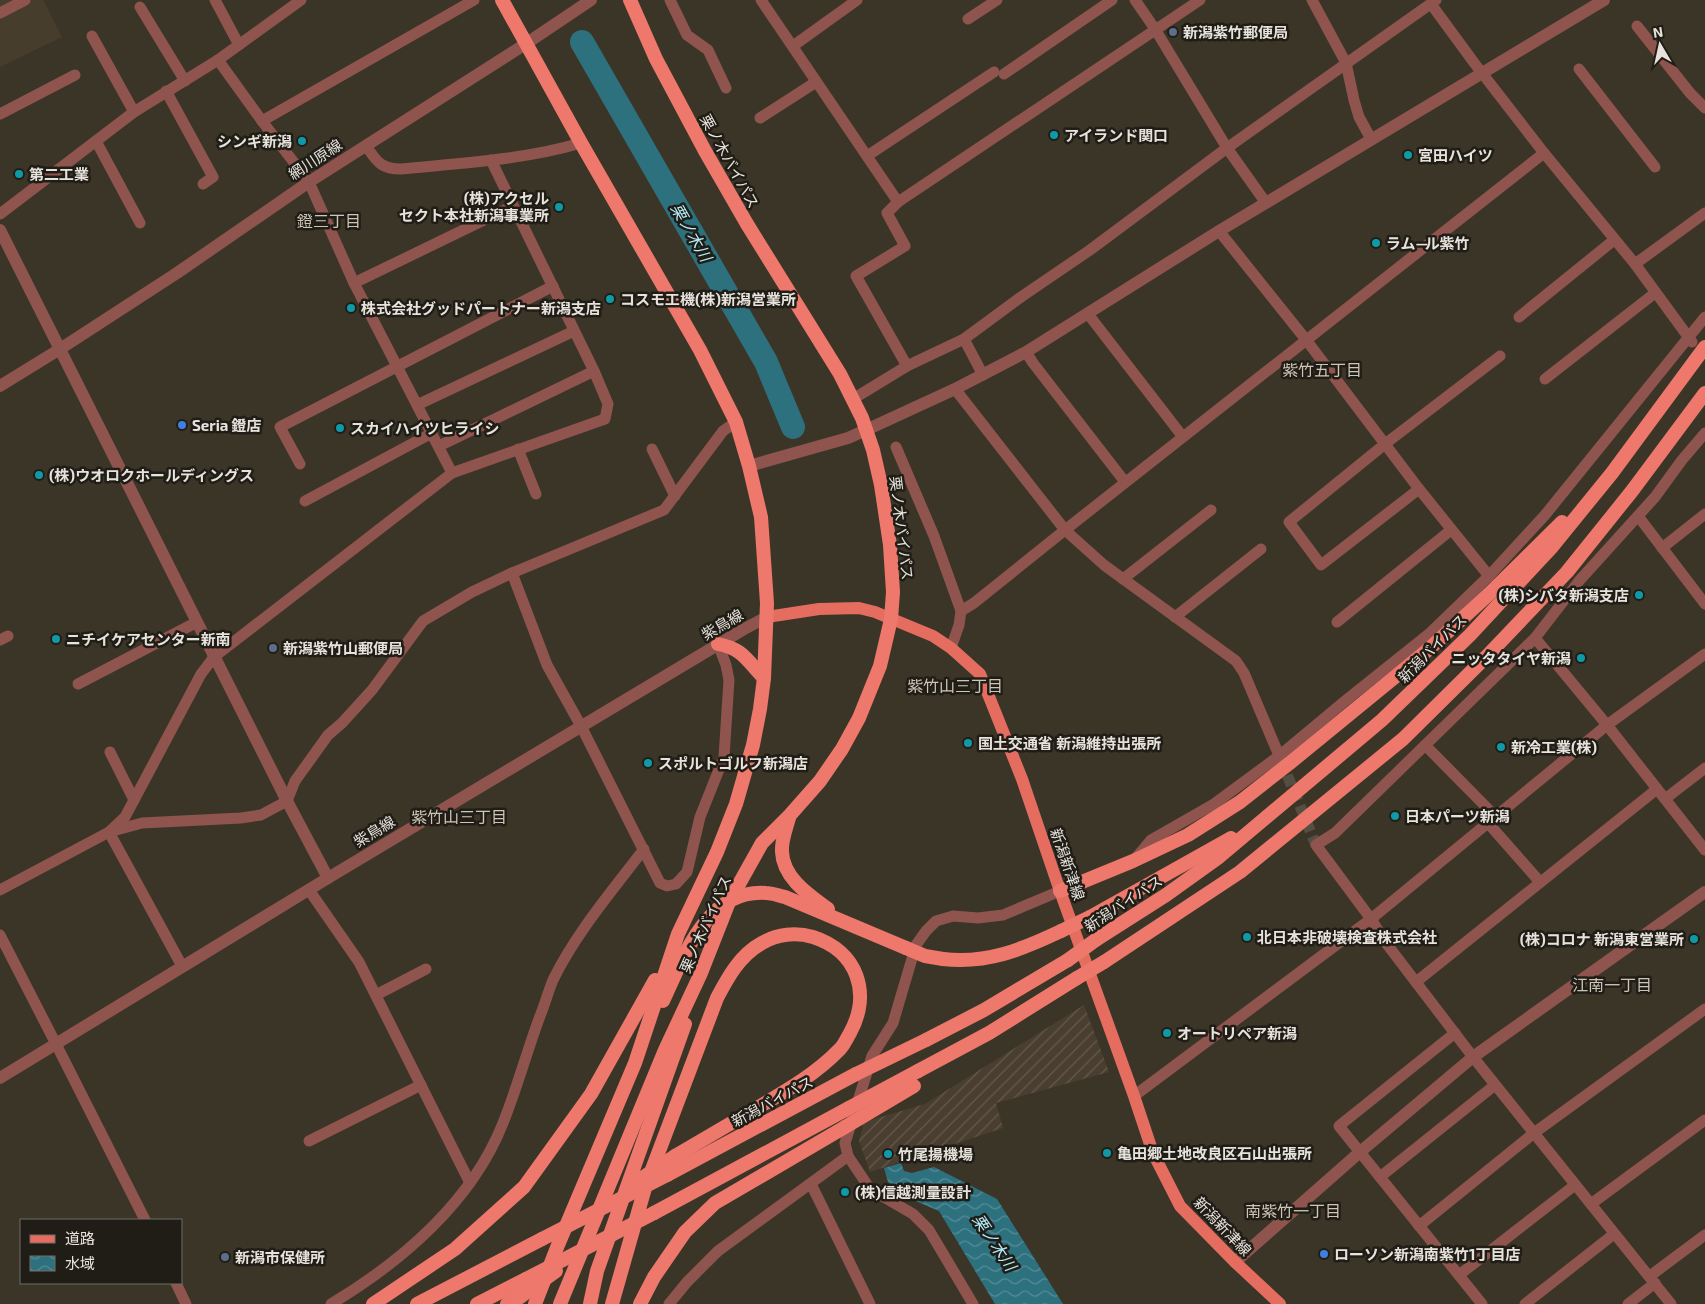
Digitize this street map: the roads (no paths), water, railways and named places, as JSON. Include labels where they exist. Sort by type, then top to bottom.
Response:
[{"type":"highway","name":"栗ノ木バイパス","points":[[502,0],[581,143],[700,350],[736,422],[761,517],[767,617],[764,678],[753,745],[736,804],[717,852],[678,934],[634,1063],[558,1244],[535,1304]]},
{"type":"highway","name":"栗ノ木バイパス","points":[[560,1304],[664,1050],[701,973],[729,902],[762,843],[820,781],[842,749],[859,718],[880,666],[891,619],[893,592],[890,546],[881,485],[873,450],[853,399],[840,374],[747,224],[705,152],[656,59],[630,0]]},
{"type":"highway","name":"新潟バイパス","points":[[418,1304],[667,1175],[856,1074],[984,1010],[1068,960],[1166,895],[1219,857],[1382,720],[1470,635],[1551,548],[1612,473],[1705,347]]},
{"type":"highway","points":[[640,1304],[654,1276],[685,1232],[714,1203],[914,1086],[989,1033],[1104,962],[1240,872],[1403,739],[1487,656],[1567,572],[1632,491],[1705,393]]},
{"type":"highway","points":[[1060,891],[1133,862],[1188,835],[1240,802],[1429,649],[1489,594],[1612,473]]},
{"type":"highway","points":[[718,644],[731,647],[742,653],[764,678]]},
{"type":"highway","points":[[790,814],[783,838],[782,851],[784,863],[789,874],[810,896],[848,923]]},
{"type":"highway","points":[[634,1063],[696,933],[711,915],[729,902],[742,896],[767,892],[785,897],[925,956],[963,961],[994,957],[1034,944],[1090,917],[1258,823]]},
{"type":"highway","points":[[373,1304],[455,1249],[524,1187],[591,1094],[642,1006],[678,934]]},
{"type":"highway","points":[[580,1220],[675,1156],[803,1081],[841,1048],[856,1023],[860,1009],[857,977],[851,963],[838,950],[822,940],[806,935],[775,936],[761,943],[747,954],[727,979],[717,998],[645,1188],[612,1304]]},
{"type":"highway","points":[[590,1304],[598,1271],[678,1045],[701,973]]},
{"type":"highway","points":[[476,1304],[654,1213],[989,1033]]},
{"type":"highway","points":[[507,1304],[593,1244]]},
{"type":"main road","name":"新潟新津線","points":[[767,617],[819,609],[859,608],[932,636],[951,648],[980,674],[1022,779],[1153,1153],[1180,1206],[1234,1262],[1280,1304]]},
{"type":"street","points":[[0,13],[25,0]]},
{"type":"street","points":[[215,0],[239,45]]},
{"type":"street","points":[[0,214],[134,112],[218,60],[301,0]]},
{"type":"street","points":[[262,121],[474,0]]},
{"type":"street","name":"網川原線","points":[[0,386],[60,350],[177,273],[309,182],[591,0]]},
{"type":"street","points":[[670,0],[687,35],[708,50],[726,88]]},
{"type":"street","points":[[762,0],[898,202]]},
{"type":"street","points":[[793,46],[857,0]]},
{"type":"street","points":[[968,19],[997,0]]},
{"type":"street","points":[[867,156],[1112,0]]},
{"type":"street","points":[[1135,0],[1155,29],[1227,148],[1266,203]]},
{"type":"street","points":[[907,366],[856,276],[905,246],[887,213],[898,202],[1200,0]]},
{"type":"street","points":[[1312,0],[1346,63],[1359,117],[1371,139]]},
{"type":"street","points":[[749,466],[848,438],[955,389],[1026,352],[1219,231],[1604,0]]},
{"type":"street","points":[[853,399],[907,366],[964,339],[1090,250],[1227,148],[1434,2],[1475,64],[1634,264],[1690,340]]},
{"type":"street","points":[[140,7],[185,81]]},
{"type":"street","points":[[1637,26],[1690,93],[1705,108]]},
{"type":"street","points":[[92,36],[134,112]]},
{"type":"street","points":[[218,60],[309,182],[354,283],[452,473]]},
{"type":"street","points":[[1579,69],[1655,167]]},
{"type":"street","points":[[0,114],[75,75]]},
{"type":"street","points":[[760,118],[816,82]]},
{"type":"street","points":[[166,91],[213,177],[203,184]]},
{"type":"street","points":[[96,141],[140,223]]},
{"type":"street","points":[[366,146],[380,164],[389,169],[491,160],[565,148],[581,143]]},
{"type":"street","points":[[960,611],[974,603],[1544,152]]},
{"type":"street","points":[[109,832],[125,817],[201,674],[214,657],[452,473],[605,419],[608,404],[594,371],[491,160]]},
{"type":"street","points":[[354,283],[513,206]]},
{"type":"street","points":[[1634,264],[1705,213]]},
{"type":"street","points":[[0,230],[214,657],[328,878]]},
{"type":"street","points":[[1219,231],[1451,530],[1489,576]]},
{"type":"street","points":[[1519,316],[1614,240]]},
{"type":"street","points":[[300,464],[280,427],[553,286]]},
{"type":"street","points":[[1545,379],[1655,293]]},
{"type":"street","points":[[1088,314],[1182,437]]},
{"type":"street","points":[[1133,862],[1151,840],[1214,804],[1280,758],[1345,701],[1430,634],[1489,576],[1545,515],[1690,340],[1705,317]]},
{"type":"street","points":[[417,405],[574,331]]},
{"type":"street","points":[[964,339],[983,375]]},
{"type":"street","points":[[1026,352],[1125,482]]},
{"type":"street","points":[[1419,489],[1321,565],[1289,522],[1385,444],[1500,356]]},
{"type":"street","points":[[439,446],[594,371]]},
{"type":"street","points":[[955,389],[1065,530],[1104,565],[1236,661],[1244,673],[1280,758]]},
{"type":"street","points":[[0,890],[109,832],[142,824],[261,815],[287,801],[295,781],[328,735],[342,723],[372,690],[423,621],[472,592],[512,573],[664,510],[723,431],[736,422]]},
{"type":"street","points":[[1671,1304],[1455,1034],[1386,943],[1371,919],[1316,845],[1335,833],[1535,638],[1579,581],[1656,497],[1682,460],[1705,432]]},
{"type":"street","points":[[306,501],[432,433]]},
{"type":"street","points":[[896,447],[934,536],[960,611],[959,625],[951,648]]},
{"type":"street","points":[[518,449],[536,494]]},
{"type":"street","points":[[652,449],[675,496]]},
{"type":"street","points":[[1123,579],[1212,510]]},
{"type":"street","points":[[1662,548],[1705,514]]},
{"type":"street","points":[[1638,516],[1705,604]]},
{"type":"street","points":[[1337,622],[1451,530]]},
{"type":"street","points":[[1175,617],[1261,549]]},
{"type":"street","points":[[512,573],[547,665],[581,726],[660,883],[667,886],[676,884],[687,872],[700,817],[724,757],[729,680],[726,665],[718,644]]},
{"type":"street","name":"紫鳥線","points":[[0,1078],[328,878],[718,644],[767,617]]},
{"type":"street","points":[[78,684],[197,622]]},
{"type":"street","points":[[1535,638],[1607,725],[1705,850]]},
{"type":"street","points":[[1134,1096],[1371,919],[1607,725],[1705,654]]},
{"type":"street","points":[[1425,745],[1492,820],[1540,882]]},
{"type":"street","points":[[110,752],[134,800]]},
{"type":"street","points":[[1665,799],[1705,768]]},
{"type":"street","points":[[1416,982],[1657,788]]},
{"type":"street","points":[[109,832],[182,966]]},
{"type":"street","points":[[330,1304],[402,1254],[443,1215],[488,1156],[503,1124],[553,981],[572,947],[597,910],[644,849]]},
{"type":"street","points":[[310,890],[359,962],[470,1182]]},
{"type":"street","points":[[973,1304],[929,1230],[913,1214],[870,1189],[848,1156],[845,1143],[872,1056],[893,1022],[916,946],[926,931],[936,921],[953,916],[978,918],[1003,914],[1060,891]]},
{"type":"street","points":[[1234,1262],[1473,1057],[1705,892]]},
{"type":"street","points":[[0,935],[144,1219]]},
{"type":"street","points":[[376,994],[426,969]]},
{"type":"street","points":[[1419,1226],[1534,1133],[1705,1009]]},
{"type":"street","points":[[1455,1034],[1339,1126],[1482,1304]]},
{"type":"street","points":[[309,1141],[421,1085]]},
{"type":"street","points":[[1380,1177],[1495,1085]]},
{"type":"street","points":[[1591,1204],[1705,1120]]},
{"type":"street","points":[[669,1304],[687,1282],[718,1251],[848,1156]]},
{"type":"street","points":[[811,1184],[866,1303]]},
{"type":"street","points":[[1459,1276],[1575,1185]]},
{"type":"street","points":[[1526,1304],[1614,1234]]},
{"type":"street","points":[[1628,1304],[1652,1280],[1705,1235]]},
{"type":"street","points":[[176,1284],[186,1304]]},
{"type":"water","points":[[901,1163],[904,1171],[912,1173],[934,1167],[997,1199],[1063,1304],[995,1304],[939,1211],[899,1194],[888,1182],[884,1168]]},
{"type":"waterway","name":"栗ノ木川","points":[[582,42],[766,362],[793,427]]},
{"type":"tunnel","points":[[1281,760],[1316,845]]},
{"type":"place","name":"新潟紫竹郵便局","points":[[1173,32]]},
{"type":"place","name":"アイランド関口","points":[[1054,135]]},
{"type":"place","name":"シンギ新潟","points":[[302,141]]},
{"type":"place","name":"宮田ハイツ","points":[[1408,155]]},
{"type":"place","name":"第二工業","points":[[19,174]]},
{"type":"place","name":"(株)アクセル セクト本社新潟事業所","points":[[559,207]]},
{"type":"place","name":"ラム―ル紫竹","points":[[1376,243]]},
{"type":"place","name":"コスモ工機(株)新潟営業所","points":[[610,299]]},
{"type":"place","name":"株式会社グッドパートナー新潟支店","points":[[351,308]]},
{"type":"place","name":"Seria 鐙店","points":[[182,425]]},
{"type":"place","name":"スカイハイツヒライシ","points":[[340,428]]},
{"type":"place","name":"(株)ウオロクホールディングス","points":[[39,475]]},
{"type":"place","name":"(株)シバタ新潟支店","points":[[1639,595]]},
{"type":"place","name":"ニチイケアセンター新南","points":[[56,639]]},
{"type":"place","name":"新潟紫竹山郵便局","points":[[273,648]]},
{"type":"place","name":"ニッタタイヤ新潟","points":[[1581,658]]},
{"type":"place","name":"国土交通省 新潟維持出張所","points":[[968,743]]},
{"type":"place","name":"新冷工業(株)","points":[[1501,747]]},
{"type":"place","name":"スポルトゴルフ新潟店","points":[[648,763]]},
{"type":"place","name":"日本パーツ新潟","points":[[1395,816]]},
{"type":"place","name":"北日本非破壊検査株式会社","points":[[1247,937]]},
{"type":"place","name":"(株)コロナ 新潟東営業所","points":[[1694,939]]},
{"type":"place","name":"オートリペア新潟","points":[[1167,1033]]},
{"type":"place","name":"亀田郷土地改良区石山出張所","points":[[1107,1153]]},
{"type":"place","name":"竹尾揚機場","points":[[888,1154]]},
{"type":"place","name":"(株)信越測量設計","points":[[845,1192]]},
{"type":"place","name":"ローソン新潟南紫竹1丁目店","points":[[1324,1254]]},
{"type":"place","name":"新潟市保健所","points":[[225,1257]]},
{"type":"district","name":"鐙三丁目","points":[[329,220]]},
{"type":"district","name":"紫竹五丁目","points":[[1322,369]]},
{"type":"district","name":"紫竹山三丁目","points":[[955,685]]},
{"type":"district","name":"紫竹山三丁目","points":[[459,816]]},
{"type":"district","name":"江南一丁目","points":[[1612,984]]},
{"type":"district","name":"南紫竹一丁目","points":[[1293,1210]]}]
